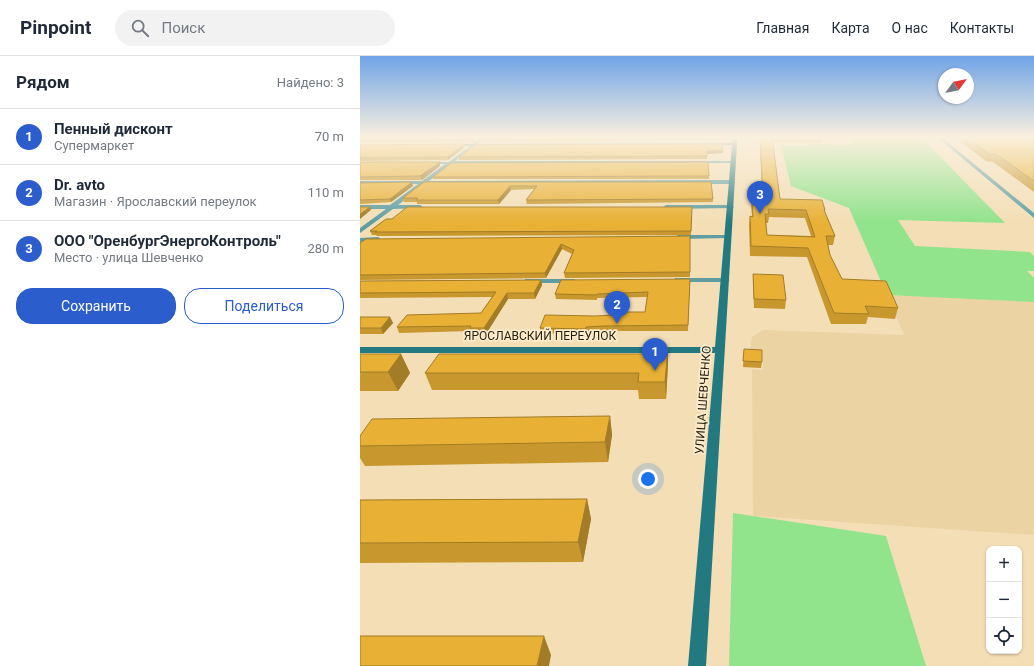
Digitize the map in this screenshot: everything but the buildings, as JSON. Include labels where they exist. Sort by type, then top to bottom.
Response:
[{"type":"main road","name":"УЛИЦА ШЕВЧЕНКО","points":[[697,666],[734,165]]},
{"type":"main road","name":"ЯРОСЛАВСКИЙ ПЕРЕУЛОК","points":[[360,350],[720,350]]},
{"type":"street","points":[[360,231],[444,165]]},
{"type":"street","points":[[974,165],[1034,216]]},
{"type":"street","points":[[360,182],[732,182]]},
{"type":"street","points":[[360,207],[430,207]]},
{"type":"street","points":[[660,207],[731,207]]},
{"type":"street","points":[[674,237],[728,237]]},
{"type":"street","points":[[360,240],[384,239]]},
{"type":"street","points":[[670,280],[726,280]]},
{"type":"street","points":[[519,281],[582,281]]},
{"type":"shaded area","points":[[887,295],[1034,302],[1034,535],[753,516],[752,369],[763,370],[763,356],[749,355],[752,337],[763,330],[904,335]]},
{"type":"green space","points":[[786,165],[949,165],[1005,223],[898,220],[915,246],[1030,252],[1034,256],[1034,271],[1027,271],[1034,278],[1034,302],[887,295],[849,208],[791,186]]},
{"type":"green space","points":[[733,513],[886,536],[926,666],[729,666]]},
{"type":"place","name":"ООО \"ОренбургЭнергоКонтроль\"","points":[[760,214]]},
{"type":"place","name":"Dr. avto","points":[[617,324]]},
{"type":"place","name":"Пенный дисконт","points":[[655,371]]}]
